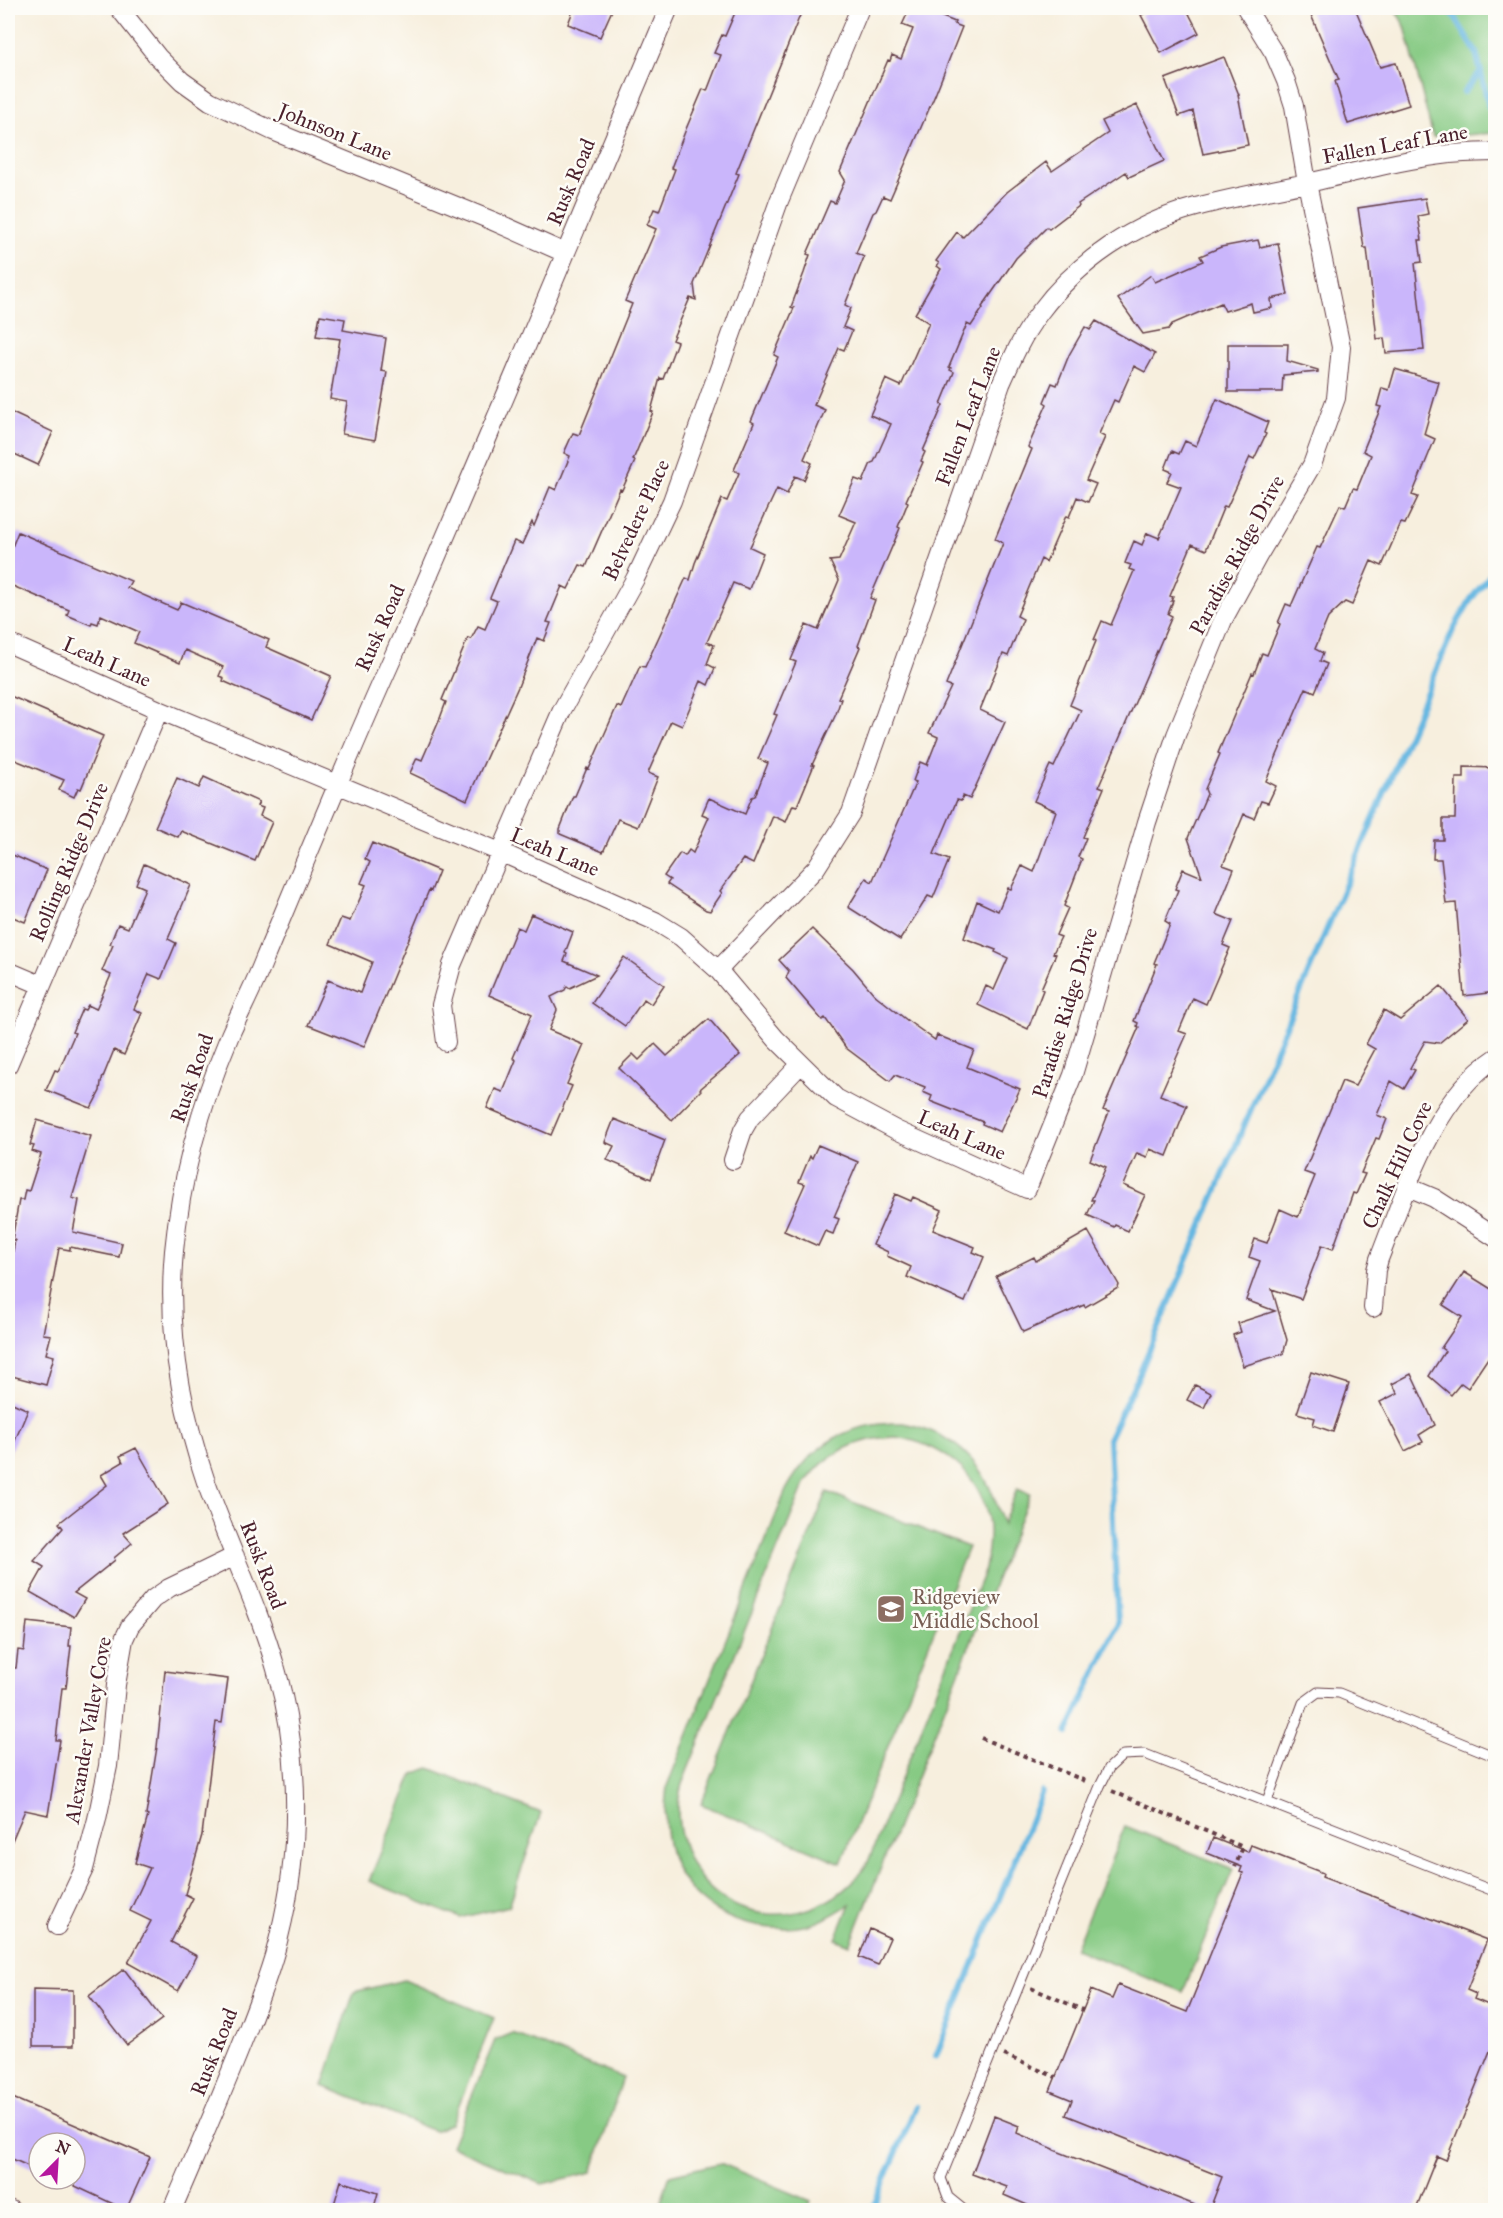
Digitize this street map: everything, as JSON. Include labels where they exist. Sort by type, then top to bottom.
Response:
[{"type":"street","name":"Johnson Lane","points":[[119,8],[158,57],[182,81],[210,101],[273,131],[482,217],[565,254]]},
{"type":"street","name":"Rusk Road","points":[[172,2211],[231,2073],[269,1973],[279,1939],[292,1867],[295,1831],[294,1776],[288,1725],[278,1673],[262,1624],[206,1482],[181,1386],[174,1337],[172,1286],[179,1210],[192,1148],[206,1097],[231,1035],[252,991],[337,782],[402,636],[669,8]]},
{"type":"street","name":"Belvedere Place","points":[[446,1042],[441,1005],[452,965],[562,710],[635,579],[672,501],[779,201],[860,8]]},
{"type":"street","name":"Paradise Ridge Drive","points":[[1027,1189],[1073,1075],[1147,822],[1176,735],[1223,621],[1258,556],[1312,465],[1336,398],[1341,346],[1307,183],[1294,106],[1274,53],[1246,8]]},
{"type":"street","name":"Fallen Leaf Lane","points":[[718,970],[816,868],[836,841],[851,813],[1001,384],[1016,350],[1040,312],[1066,282],[1089,261],[1125,236],[1150,223],[1194,207],[1449,154],[1496,152]]},
{"type":"street","name":"Leah Lane","points":[[8,643],[159,710],[337,782],[500,852],[655,921],[681,937],[718,970],[776,1040],[836,1098],[896,1130],[1027,1189]]},
{"type":"street","name":"Rolling Ridge Drive","points":[[8,1065],[159,710]]},
{"type":"street","points":[[8,971],[41,985]]},
{"type":"street","name":"Chalk Hill Cove","points":[[1373,1308],[1376,1270],[1408,1187],[1445,1108],[1468,1080],[1496,1058]]},
{"type":"street","points":[[734,1160],[743,1130],[750,1118],[800,1065]]},
{"type":"street","points":[[1408,1187],[1434,1198],[1496,1238]]},
{"type":"street","name":"Alexander Valley Cove","points":[[57,1926],[84,1869],[97,1819],[108,1766],[116,1685],[124,1640],[130,1626],[161,1593],[235,1556]]},
{"type":"lane","points":[[1267,1801],[1303,1703],[1317,1692],[1339,1694],[1496,1757]]},
{"type":"lane","points":[[964,2211],[948,2197],[941,2178],[1100,1786],[1109,1768],[1123,1755],[1145,1754],[1496,1892]]},
{"type":"path","points":[[981,1738],[1243,1847],[1235,1867]]},
{"type":"path","points":[[1021,1983],[1083,2010]]},
{"type":"path","points":[[993,2050],[1056,2077]]},
{"type":"green space","points":[[1394,8],[1495,8],[1495,133],[1433,137],[1405,26]]},
{"type":"green space","points":[[903,1423],[923,1428],[956,1445],[980,1471],[997,1504],[1003,1524],[1017,1489],[1030,1494],[850,1945],[836,1939],[850,1904],[815,1923],[788,1928],[767,1928],[746,1924],[708,1906],[692,1892],[680,1875],[671,1855],[666,1830],[665,1803],[667,1786],[786,1490],[796,1474],[820,1448],[849,1431]],"holes":[[[896,1437],[928,1446],[955,1462],[976,1486],[989,1524],[985,1569],[868,1862],[848,1886],[823,1903],[796,1912],[768,1914],[741,1908],[717,1894],[697,1872],[683,1843],[678,1814],[682,1784],[804,1485],[832,1456],[856,1444],[868,1440]]]},
{"type":"green space","points":[[827,1492],[968,1547],[841,1863],[701,1804]]},
{"type":"green space","points":[[429,1768],[541,1813],[509,1906],[460,1918],[369,1881],[413,1774]]},
{"type":"green space","points":[[1125,1826],[1233,1869],[1183,1992],[1075,1949]]},
{"type":"green space","points":[[404,1980],[494,2018],[451,2124],[434,2131],[323,2086],[354,1992]]},
{"type":"green space","points":[[512,2033],[623,2078],[592,2172],[542,2184],[451,2146],[495,2040]]},
{"type":"green space","points":[[720,2163],[811,2201],[807,2210],[658,2210],[670,2175]]},
{"type":"building","points":[[574,8],[613,8],[600,37],[568,24]]},
{"type":"building","points":[[737,8],[803,8],[694,284],[696,300],[690,298],[672,340],[677,342],[663,379],[660,378],[651,411],[653,412],[633,460],[635,461],[622,490],[620,489],[586,567],[580,565],[568,589],[562,586],[547,622],[551,623],[544,641],[537,638],[518,687],[467,800],[410,773],[417,758],[422,760],[439,721],[446,702],[442,700],[468,638],[471,639],[478,626],[485,629],[497,601],[490,598],[514,541],[522,544],[532,522],[534,526],[550,487],[556,490],[570,456],[564,453],[573,433],[579,435],[632,304],[625,301],[656,229],[647,225],[654,209],[659,211],[675,169],[671,168],[686,129],[703,89],[707,91],[721,55],[714,53],[722,35],[725,36]]},
{"type":"building","points":[[910,8],[920,8],[962,27],[890,199],[883,196],[856,253],[864,257],[845,305],[851,308],[843,327],[852,331],[844,350],[839,348],[814,405],[825,410],[804,459],[812,463],[804,480],[795,476],[787,494],[777,489],[750,547],[763,553],[749,589],[733,583],[707,642],[714,645],[707,664],[715,668],[708,685],[701,681],[682,726],[671,721],[648,773],[658,777],[638,827],[618,819],[603,852],[560,834],[560,829],[573,796],[587,768],[589,769],[617,706],[621,708],[640,666],[645,667],[686,578],[690,580],[722,499],[727,501],[739,473],[734,470],[754,423],[751,421],[778,357],[774,355],[794,308],[791,307],[810,255],[807,254],[830,201],[835,203],[845,180],[840,172],[888,60],[890,61],[892,55],[901,59],[913,29],[902,25]]},
{"type":"building","points":[[1156,8],[1186,8],[1199,33],[1161,53],[1141,15]]},
{"type":"building","points":[[1308,8],[1355,8],[1380,67],[1396,63],[1409,105],[1348,124],[1335,81],[1339,80]]},
{"type":"building","points":[[1224,57],[1239,95],[1248,145],[1203,154],[1193,111],[1179,116],[1165,79]]},
{"type":"building","points":[[1137,105],[1164,161],[1129,177],[1126,172],[1078,204],[1079,206],[1049,229],[1047,227],[1016,258],[971,326],[967,324],[949,367],[954,372],[941,404],[943,405],[923,451],[925,452],[921,461],[923,462],[906,501],[908,502],[898,527],[900,528],[870,598],[875,600],[858,646],[860,647],[838,698],[841,699],[836,714],[812,765],[814,765],[797,806],[793,805],[786,822],[773,816],[753,864],[743,859],[720,891],[722,893],[710,911],[706,910],[667,884],[670,880],[664,876],[680,853],[685,856],[689,850],[693,853],[709,817],[702,814],[709,798],[745,814],[752,797],[755,796],[768,763],[758,759],[796,662],[791,660],[806,625],[818,630],[839,580],[830,561],[839,560],[856,522],[839,515],[855,479],[863,482],[891,424],[870,415],[886,379],[901,386],[929,323],[915,314],[941,269],[937,266],[939,263],[936,261],[957,232],[963,237],[1007,192],[1046,162],[1052,171],[1108,133],[1102,121]]},
{"type":"building","points":[[1425,198],[1428,214],[1418,216],[1422,240],[1419,240],[1422,262],[1415,263],[1424,350],[1386,353],[1384,338],[1377,339],[1367,248],[1364,248],[1358,208]]},
{"type":"building","points":[[1258,240],[1260,247],[1278,243],[1288,295],[1271,299],[1272,308],[1253,312],[1251,303],[1225,311],[1221,303],[1172,324],[1169,329],[1143,334],[1118,299],[1151,275],[1155,282],[1203,261],[1200,256],[1221,247]]},
{"type":"building","points":[[320,315],[345,319],[343,330],[386,338],[381,371],[387,372],[375,440],[342,434],[347,402],[330,399],[340,339],[316,336]]},
{"type":"building","points":[[1096,321],[1155,354],[1145,372],[1134,366],[1118,402],[1114,400],[1099,434],[1105,437],[1086,480],[1096,484],[1088,502],[1077,497],[1046,562],[1041,559],[1017,616],[1023,619],[1008,656],[1003,654],[980,710],[1005,722],[970,799],[963,796],[961,801],[957,800],[934,854],[949,860],[933,898],[928,896],[900,940],[848,907],[866,878],[872,882],[916,782],[913,781],[920,762],[927,765],[938,737],[929,733],[951,687],[946,685],[1003,543],[995,539],[1032,449],[1028,447],[1047,404],[1044,402],[1052,383],[1057,385],[1069,355],[1085,327],[1090,330]]},
{"type":"building","points":[[1228,344],[1288,344],[1287,361],[1318,370],[1318,372],[1283,375],[1282,392],[1228,392]]},
{"type":"building","points":[[1395,369],[1439,382],[1424,434],[1435,439],[1412,495],[1418,497],[1405,524],[1401,523],[1382,566],[1371,561],[1352,605],[1345,602],[1328,618],[1315,649],[1323,653],[1320,661],[1327,664],[1315,692],[1306,688],[1266,781],[1276,786],[1268,803],[1261,801],[1254,818],[1244,814],[1223,865],[1234,869],[1216,914],[1233,921],[1223,945],[1230,948],[1206,1004],[1193,998],[1179,1031],[1187,1034],[1160,1095],[1187,1106],[1167,1156],[1150,1149],[1147,1157],[1137,1153],[1123,1185],[1145,1195],[1128,1231],[1115,1225],[1114,1227],[1087,1215],[1094,1200],[1091,1200],[1106,1167],[1090,1160],[1109,1112],[1103,1110],[1139,1027],[1134,1021],[1170,924],[1165,921],[1178,890],[1175,889],[1183,869],[1202,877],[1188,838],[1207,794],[1205,789],[1220,754],[1218,753],[1252,673],[1254,674],[1262,653],[1267,655],[1286,604],[1291,606],[1317,547],[1320,548],[1340,505],[1345,507],[1353,488],[1357,489],[1371,455],[1363,451],[1381,407],[1377,406],[1382,388],[1389,390]]},
{"type":"building","points":[[1217,399],[1268,422],[1264,433],[1266,434],[1254,459],[1250,457],[1227,507],[1224,506],[1206,550],[1192,544],[1170,596],[1173,597],[1171,601],[1173,601],[1168,614],[1172,616],[1099,786],[1104,788],[1083,837],[1086,838],[1078,857],[1082,859],[1064,906],[1068,908],[1056,935],[1061,937],[1053,953],[1056,954],[1041,989],[1043,990],[1028,1029],[978,1005],[986,986],[994,990],[1008,958],[995,952],[996,950],[964,938],[977,901],[998,911],[1008,888],[1011,889],[1022,866],[1034,872],[1056,811],[1034,801],[1050,765],[1054,767],[1081,710],[1070,705],[1096,641],[1094,640],[1102,621],[1111,625],[1134,571],[1129,569],[1131,565],[1125,563],[1134,541],[1142,545],[1147,533],[1159,538],[1181,487],[1167,482],[1172,472],[1165,469],[1172,451],[1179,454],[1185,441],[1196,446]]},
{"type":"building","points":[[8,411],[53,432],[38,465],[8,451]]},
{"type":"building","points":[[18,532],[131,581],[127,588],[177,610],[181,602],[269,640],[266,647],[331,676],[311,720],[223,681],[224,678],[219,676],[223,667],[185,650],[180,663],[134,643],[139,632],[101,615],[98,624],[92,622],[91,625],[67,615],[69,610],[8,584],[8,557]]},
{"type":"building","points":[[8,695],[103,736],[81,789],[78,788],[74,797],[59,790],[64,780],[8,757]]},
{"type":"building","points":[[1464,767],[1496,768],[1493,845],[1496,845],[1496,992],[1464,996],[1456,903],[1446,904],[1441,859],[1433,859],[1434,840],[1443,840],[1443,819],[1455,819],[1456,778],[1464,778]]},
{"type":"building","points":[[204,777],[259,802],[257,806],[263,808],[260,816],[272,822],[255,861],[181,831],[178,837],[155,827],[177,778],[199,788]]},
{"type":"building","points":[[372,843],[439,871],[364,1047],[308,1025],[328,980],[360,993],[372,962],[330,944],[341,918],[350,921],[366,885],[361,883],[370,862],[365,859]]},
{"type":"building","points":[[8,853],[47,870],[25,922],[8,915]]},
{"type":"building","points":[[144,864],[191,885],[168,939],[176,943],[161,979],[149,974],[134,1009],[142,1013],[124,1055],[114,1050],[101,1082],[100,1091],[91,1108],[46,1090],[55,1070],[58,1071],[62,1063],[82,1009],[85,1010],[88,1005],[96,1009],[111,975],[102,971],[113,945],[110,944],[118,924],[128,928],[143,893],[145,888],[136,884]]},
{"type":"building","points":[[531,914],[573,932],[564,961],[597,975],[570,988],[567,986],[565,990],[551,997],[557,1010],[549,1030],[584,1045],[567,1084],[572,1086],[551,1135],[487,1108],[495,1089],[503,1092],[516,1060],[513,1058],[532,1014],[489,995],[517,927],[524,930]]},
{"type":"building","points":[[812,929],[853,969],[874,994],[908,1021],[935,1040],[937,1035],[974,1050],[967,1067],[1020,1089],[1000,1132],[982,1124],[983,1122],[930,1101],[932,1096],[923,1092],[925,1087],[895,1075],[890,1081],[846,1048],[825,1018],[822,1020],[786,978],[789,971],[779,960]]},
{"type":"building","points":[[624,957],[664,985],[651,1004],[644,999],[625,1026],[592,1003]]},
{"type":"building","points":[[1441,986],[1468,1019],[1439,1043],[1425,1041],[1410,1068],[1415,1070],[1404,1089],[1391,1081],[1377,1115],[1387,1119],[1361,1173],[1365,1174],[1356,1194],[1353,1193],[1333,1249],[1322,1245],[1301,1299],[1272,1289],[1287,1340],[1283,1354],[1243,1366],[1233,1335],[1241,1332],[1238,1323],[1275,1311],[1246,1300],[1260,1261],[1249,1257],[1255,1239],[1267,1243],[1280,1209],[1298,1217],[1315,1176],[1304,1172],[1342,1081],[1355,1086],[1375,1049],[1366,1044],[1384,1010],[1400,1020]]},
{"type":"building","points":[[709,1019],[740,1055],[700,1089],[672,1120],[619,1068],[633,1054],[639,1060],[655,1044],[667,1056]]},
{"type":"building","points":[[614,1119],[665,1140],[651,1179],[607,1160],[614,1146],[605,1142]]},
{"type":"building","points":[[37,1120],[91,1136],[72,1198],[79,1200],[73,1232],[122,1243],[119,1257],[70,1247],[70,1250],[59,1248],[43,1334],[51,1335],[46,1354],[54,1356],[46,1385],[8,1375],[8,1280],[15,1240],[12,1240],[19,1200],[23,1200],[25,1190],[29,1191],[41,1154],[32,1151],[34,1146],[30,1145]]},
{"type":"building","points":[[818,1145],[858,1162],[834,1217],[839,1219],[833,1234],[825,1231],[818,1246],[784,1231],[805,1184],[799,1182],[810,1156],[812,1158]]},
{"type":"building","points":[[895,1194],[911,1201],[913,1197],[942,1210],[933,1230],[975,1247],[973,1252],[984,1257],[965,1302],[907,1277],[911,1267],[887,1256],[888,1252],[873,1245]]},
{"type":"building","points":[[1088,1231],[1119,1285],[1118,1288],[1085,1307],[1084,1305],[1023,1332],[996,1276],[1034,1257],[1036,1261]]},
{"type":"building","points":[[1464,1272],[1496,1292],[1496,1346],[1468,1388],[1461,1383],[1451,1395],[1429,1376],[1445,1351],[1441,1348],[1462,1317],[1443,1305]]},
{"type":"building","points":[[1311,1372],[1349,1384],[1333,1432],[1313,1425],[1315,1418],[1297,1413]]},
{"type":"building","points":[[1411,1374],[1435,1425],[1419,1435],[1423,1442],[1405,1451],[1380,1402],[1398,1393],[1392,1384]]},
{"type":"building","points":[[1195,1385],[1211,1393],[1204,1408],[1187,1400]]},
{"type":"building","points":[[8,1401],[28,1410],[8,1457]]},
{"type":"building","points":[[136,1448],[168,1504],[123,1533],[132,1543],[74,1593],[85,1599],[74,1617],[30,1592],[44,1567],[34,1561],[63,1528],[59,1523],[107,1485],[101,1475],[123,1462],[120,1456]]},
{"type":"building","points":[[27,1622],[71,1627],[69,1646],[71,1646],[66,1688],[62,1688],[56,1740],[60,1740],[48,1815],[25,1810],[8,1850],[10,1725],[8,1725],[8,1711],[13,1668],[16,1668],[18,1650],[24,1651]]},
{"type":"building","points":[[165,1671],[228,1679],[222,1723],[216,1722],[202,1835],[185,1894],[193,1898],[171,1942],[197,1956],[178,1991],[128,1963],[151,1921],[130,1911],[150,1868],[135,1863],[148,1816],[146,1815],[157,1747]]},
{"type":"building","points":[[1213,1838],[1248,1852],[1251,1845],[1323,1873],[1322,1877],[1487,1940],[1467,1990],[1476,1994],[1474,1999],[1496,2008],[1496,2036],[1446,2160],[1437,2156],[1415,2211],[1209,2211],[1222,2177],[1066,2115],[1072,2100],[1050,2091],[1091,1990],[1112,1999],[1118,1985],[1187,2012],[1243,1873],[1240,1872],[1242,1867],[1207,1853]]},
{"type":"building","points":[[870,1929],[890,1938],[878,1965],[859,1957]]},
{"type":"building","points":[[124,1969],[162,2019],[127,2045],[89,1996]]},
{"type":"building","points":[[33,1989],[73,1990],[73,2046],[33,2046]]},
{"type":"building","points":[[8,2096],[150,2157],[126,2210],[86,2191],[87,2131],[27,2131],[27,2166],[8,2157]]},
{"type":"building","points":[[994,2116],[1019,2126],[1017,2133],[1054,2150],[1205,2209],[1204,2211],[1041,2211],[1004,2195],[1007,2187],[972,2174]]},
{"type":"building","points":[[341,2181],[378,2193],[373,2211],[332,2211]]},
{"type":"waterway","points":[[1449,8],[1476,52],[1489,107]]},
{"type":"waterway","points":[[1464,92],[1481,71]]},
{"type":"waterway","points":[[1067,1733],[1118,1624],[1109,1438],[1138,1377],[1453,630],[1471,599],[1496,568]]},
{"type":"waterway","points":[[936,2056],[1042,1792]]},
{"type":"waterway","points":[[872,2210],[916,2106]]},
{"type":"place","name":"Ridgeview Middle School","points":[[891,1609]]}]
